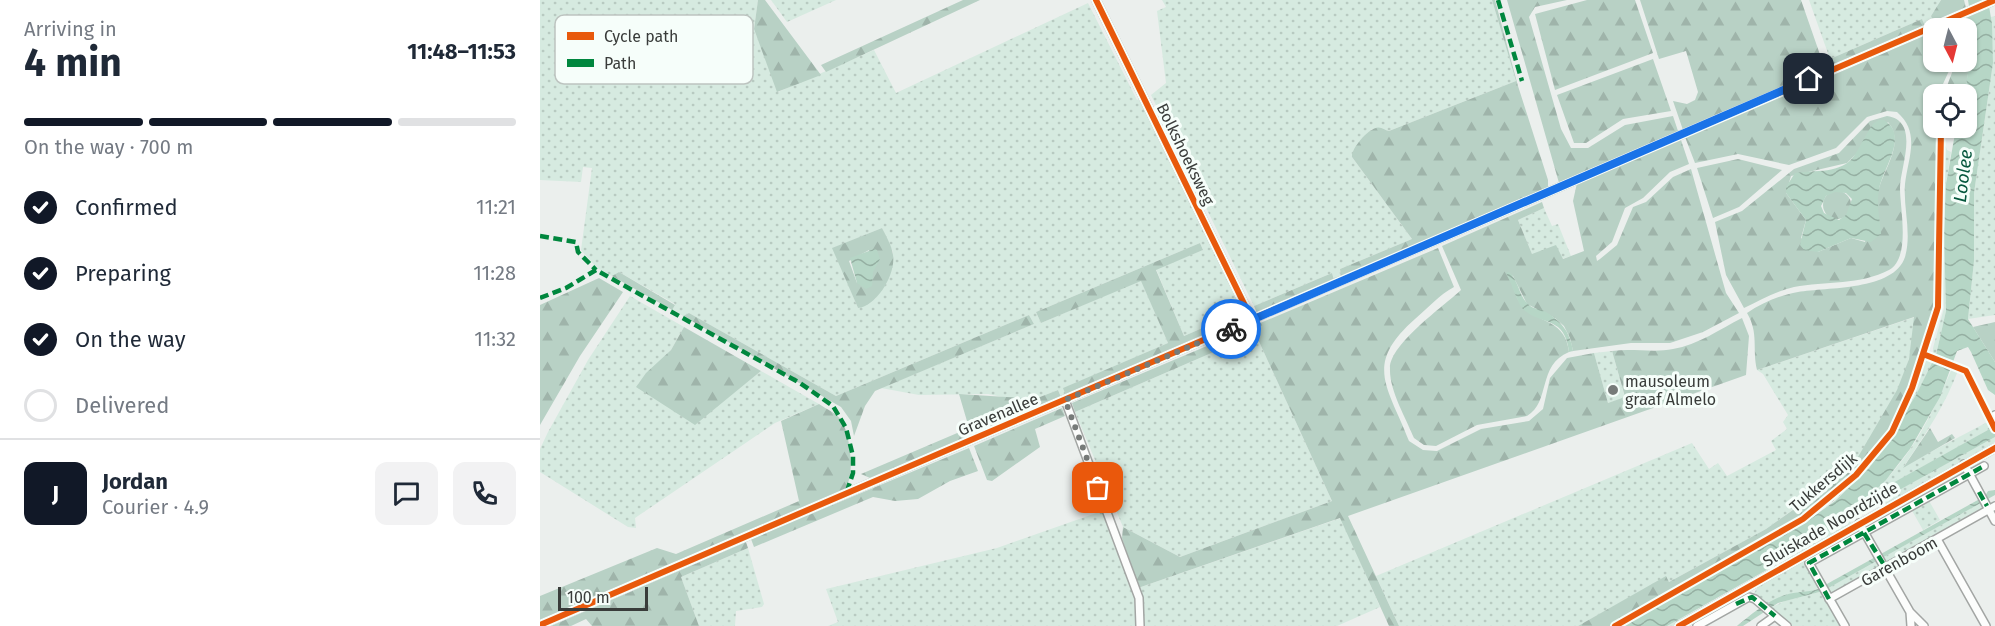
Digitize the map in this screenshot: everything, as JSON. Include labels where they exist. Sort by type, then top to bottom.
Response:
[{"type":"street","name":"Bolkshoeksweg","points":[[1096,0],[1252,320]]},
{"type":"street","name":"Gravenallee","points":[[540,625],[1993,1]]},
{"type":"street","points":[[1065,400],[1139,598],[1140,626]]},
{"type":"street","name":"Sluiskade Noordzijde","points":[[1679,626],[1995,448]]},
{"type":"street","points":[[1964,464],[1990,507],[1995,521]]},
{"type":"street","points":[[1809,563],[1984,466]]},
{"type":"street","name":"Garenboom","points":[[1828,597],[1937,539],[1990,507]]},
{"type":"street","points":[[1859,523],[1910,612],[1924,626]]},
{"type":"street","points":[[1937,539],[1986,626]]},
{"type":"street","points":[[1805,556],[1845,626]]},
{"type":"street","points":[[1697,626],[1747,598],[1759,603],[1787,626]]},
{"type":"street","points":[[1910,612],[1911,626]]},
{"type":"street","points":[[1761,626],[1772,613]]},
{"type":"shaded area","points":[[540,0],[758,0],[754,29],[778,92],[874,50],[896,93],[1088,3],[1137,100],[1141,98],[1244,310],[1184,336],[1156,269],[1203,250],[1200,243],[1036,312],[1041,323],[1141,280],[1168,343],[1064,388],[1066,396],[1061,397],[1058,390],[1027,402],[988,394],[919,395],[881,388],[1034,324],[1029,315],[836,396],[689,313],[683,316],[672,310],[675,304],[619,272],[612,276],[597,268],[581,250],[592,168],[583,167],[581,182],[540,180]],"holes":[[[882,228],[893,252],[891,269],[875,299],[858,308],[833,248]]]},
{"type":"shaded area","points":[[771,0],[836,0],[787,22]]},
{"type":"shaded area","points":[[1162,0],[1492,0],[1516,81],[1389,131],[1372,129],[1356,147],[1352,157],[1412,239],[1340,269],[1341,277],[1334,280],[1332,273],[1254,306],[1151,95],[1166,83],[1157,11],[1166,7]]},
{"type":"shaded area","points":[[1809,0],[1941,0],[1932,18],[1923,18],[1923,21],[1922,19],[1830,59]]},
{"type":"shaded area","points":[[1995,16],[1995,315],[1968,319],[1974,261],[1974,193],[1993,63],[1991,17]]},
{"type":"shaded area","points":[[1943,140],[1947,150],[1951,152],[1946,184],[1944,231],[1946,311],[1936,355],[1933,354],[1933,348],[1944,308],[1941,235]]},
{"type":"shaded area","points":[[1544,208],[1552,226],[1558,224],[1571,256],[1562,259],[1532,254],[1518,220]]},
{"type":"shaded area","points":[[630,296],[684,327],[671,350],[638,384],[695,424],[761,371],[819,404],[775,423],[635,518],[636,528],[628,527],[540,472],[540,449],[548,432],[588,360]]},
{"type":"shaded area","points":[[1915,317],[1910,353],[1899,386],[1876,430],[1851,468],[1766,529],[1669,582],[1666,577],[1578,626],[1399,626],[1376,576],[1692,443],[1709,469],[1718,463],[1727,476],[1776,450],[1771,441],[1787,429],[1783,422],[1788,415],[1763,374],[1757,370]]},
{"type":"shaded area","points":[[1256,335],[1332,501],[1180,557],[1123,527],[1075,412],[1216,351],[1214,343],[1220,340],[1225,347]]},
{"type":"shaded area","points":[[1612,351],[1625,398],[1608,403],[1594,353]]},
{"type":"shaded area","points":[[1924,357],[1934,360],[1896,431],[1868,469],[1843,493],[1752,556],[1623,626],[1614,626],[1802,518],[1859,475],[1890,430]]},
{"type":"shaded area","points":[[1953,366],[1959,368],[1948,394],[1904,466],[1995,418],[1995,426],[1892,484],[1891,494],[1995,437],[1995,442],[1886,504],[1880,498],[1839,533],[1675,626],[1667,626],[1768,571],[1832,529],[1861,505],[1911,448],[1934,408]]},
{"type":"shaded area","points":[[1962,467],[1968,473],[1809,563],[1821,587],[1807,593],[1788,594],[1767,605],[1753,595],[1760,583]]},
{"type":"shaded area","points":[[1928,499],[1940,520],[1923,530],[1911,509]]},
{"type":"shaded area","points":[[1982,502],[1985,509],[1887,564],[1882,558]]},
{"type":"shaded area","points":[[1102,511],[1135,595],[1137,626],[828,626],[838,622],[826,589],[997,548]]},
{"type":"shaded area","points":[[1341,518],[1380,607],[1337,626],[1143,626],[1143,608],[1138,588]]},
{"type":"shaded area","points":[[748,548],[764,604],[762,607],[736,611],[735,626],[699,626],[681,577]]},
{"type":"shaded area","points":[[1879,560],[1881,566],[1831,595],[1826,589]]},
{"type":"shaded area","points":[[1823,591],[1842,626],[1790,626],[1770,608],[1785,601]]},
{"type":"green space","points":[[758,0],[765,0],[821,75],[777,92],[754,29]]},
{"type":"green space","points":[[963,0],[980,0],[826,72],[821,65]]},
{"type":"green space","points":[[1492,0],[1495,0],[1518,86],[1548,180],[1548,188],[1341,277],[1340,269],[1412,239],[1352,157],[1360,140],[1372,129],[1381,128],[1389,131],[1516,81]]},
{"type":"green space","points":[[1507,0],[1567,0],[1535,7],[1529,17],[1561,129],[1571,148],[1588,148],[1625,125],[1673,116],[1678,131],[1559,183]]},
{"type":"green space","points":[[1587,0],[1635,0],[1653,53],[1555,90],[1535,14]]},
{"type":"green space","points":[[1640,0],[1801,0],[1825,69],[1683,130],[1673,101],[1687,104],[1695,100],[1698,92],[1686,51],[1659,59]]},
{"type":"green space","points":[[1941,0],[1964,0],[1966,8],[1945,18],[1932,18]]},
{"type":"green space","points":[[1922,19],[1923,21],[1923,27],[1832,66],[1830,59]]},
{"type":"green space","points":[[1923,33],[1923,72],[1948,72],[1943,84],[1923,84],[1923,138],[1939,138],[1934,261],[1937,317],[1910,392],[1890,430],[1859,475],[1802,518],[1614,626],[1578,626],[1666,576],[1669,582],[1766,529],[1851,469],[1897,390],[1909,359],[1914,317],[1757,370],[1753,327],[1747,313],[1785,295],[1874,282],[1888,276],[1898,268],[1905,257],[1907,248],[1905,184],[1911,137],[1909,128],[1897,112],[1887,111],[1867,117],[1836,148],[1789,165],[1738,154],[1695,163],[1685,137]]},
{"type":"green space","points":[[1653,59],[1671,111],[1623,119],[1586,143],[1574,143],[1557,95]]},
{"type":"green space","points":[[1952,72],[1968,72],[1966,84],[1948,84]]},
{"type":"green space","points":[[1887,116],[1897,120],[1903,126],[1906,135],[1900,188],[1903,232],[1900,255],[1896,264],[1889,270],[1867,278],[1787,289],[1744,308],[1726,275],[1715,222],[1742,211],[1794,169],[1839,153],[1870,121]],"holes":[[[1888,122],[1895,138],[1892,155],[1879,188],[1865,242],[1851,238],[1818,252],[1801,238],[1806,220],[1786,193],[1791,176],[1847,163]]]},
{"type":"green space","points":[[1681,140],[1689,164],[1670,172],[1643,198],[1625,208],[1612,242],[1596,256],[1597,261],[1617,245],[1633,207],[1646,202],[1673,177],[1691,169],[1726,293],[1739,313],[1703,332],[1670,343],[1631,343],[1573,351],[1564,326],[1555,318],[1527,304],[1513,276],[1507,274],[1521,304],[1528,311],[1557,327],[1567,341],[1569,352],[1552,366],[1539,402],[1527,416],[1477,425],[1436,446],[1424,445],[1414,438],[1395,395],[1390,368],[1392,358],[1408,337],[1461,290],[1442,246],[1542,202],[1544,208],[1518,220],[1532,254],[1556,245],[1563,259],[1584,251],[1573,201],[1577,183]]},
{"type":"green space","points":[[1738,159],[1782,170],[1739,207],[1713,218],[1697,168]]},
{"type":"green space","points":[[1837,191],[1847,195],[1851,205],[1847,215],[1837,219],[1827,215],[1823,205],[1827,195]]},
{"type":"green space","points":[[882,228],[891,248],[893,263],[884,288],[872,302],[858,308],[832,248]],"holes":[[[869,250],[874,269],[857,283],[849,261]]]},
{"type":"green space","points":[[1200,243],[1203,250],[1156,270],[1184,336],[1244,310],[1246,317],[1066,396],[1063,388],[1168,343],[1141,281],[1041,323],[1036,312]]},
{"type":"green space","points":[[1438,248],[1454,287],[1443,294],[1399,335],[1389,350],[1385,363],[1388,390],[1409,441],[1423,450],[1437,451],[1481,429],[1529,421],[1543,409],[1550,378],[1567,358],[1594,353],[1608,403],[1625,397],[1612,351],[1658,351],[1682,347],[1742,318],[1749,336],[1746,375],[1348,516],[1399,626],[1389,626],[1340,518],[1138,588],[1122,538],[1123,527],[1180,557],[1332,501],[1256,335],[1224,347],[1220,340]]},
{"type":"green space","points":[[619,272],[675,305],[672,310],[612,276]]},
{"type":"green space","points":[[1332,273],[1334,280],[1257,313],[1254,306]]},
{"type":"green space","points":[[599,278],[623,292],[580,356],[540,425],[540,305]]},
{"type":"green space","points":[[689,313],[836,396],[1029,315],[1034,324],[875,391],[865,406],[854,436],[851,421],[841,407],[683,316]]},
{"type":"green space","points":[[1995,322],[1995,362],[1973,327]]},
{"type":"green space","points":[[684,327],[761,371],[695,425],[636,387],[646,373],[671,350]]},
{"type":"green space","points":[[1214,343],[1216,351],[1075,412],[1072,403]]},
{"type":"green space","points":[[1058,390],[1061,397],[870,478],[861,474],[969,428],[959,394],[1024,398],[1027,402]]},
{"type":"green space","points":[[819,404],[840,418],[845,428],[851,466],[848,484],[844,490],[540,621],[540,596],[657,548],[676,554],[799,501],[781,421]]},
{"type":"green space","points":[[1062,408],[1065,416],[1035,429],[1040,447],[992,481],[987,480],[974,446]]},
{"type":"green space","points":[[1930,428],[1938,442],[1952,434],[1955,438],[1903,468]]},
{"type":"green space","points":[[969,448],[978,471],[950,481],[918,499],[895,501],[873,497],[754,547],[751,539]]},
{"type":"green space","points":[[746,542],[748,548],[681,577],[699,626],[592,626],[586,619],[571,626],[551,626]]},
{"type":"water","name":"Loolee","points":[[1968,0],[1988,0],[1992,24],[1993,63],[1974,193],[1974,261],[1968,319],[1995,362],[1995,395],[1988,390],[1968,347],[1957,351],[1940,397],[1910,449],[1886,480],[1845,520],[1813,544],[1667,626],[1623,626],[1810,519],[1835,501],[1869,468],[1916,395],[1936,355],[1946,311],[1944,231],[1946,184],[1954,138],[1977,138],[1977,84],[1966,84],[1968,72],[1977,72],[1977,18],[1971,18]]},
{"type":"water","points":[[1884,120],[1895,135],[1895,144],[1878,195],[1881,234],[1871,242],[1851,238],[1818,252],[1804,250],[1800,245],[1806,220],[1786,193],[1786,187],[1795,173],[1827,170],[1849,162],[1874,123]],"holes":[[[1835,192],[1846,193],[1852,199],[1846,215],[1839,220],[1824,213],[1821,206],[1826,196]]]},
{"type":"water","points":[[874,249],[877,250],[880,259],[873,272],[872,286],[866,289],[857,283],[850,258]]},
{"type":"water","points":[[1509,272],[1529,305],[1542,310],[1563,326],[1573,351],[1569,352],[1567,341],[1558,327],[1524,310],[1506,273]]},
{"type":"water","points":[[1995,426],[1995,437],[1892,494],[1890,493],[1891,484]]},
{"type":"water","points":[[1995,490],[1995,495],[1823,591],[1778,603],[1743,626],[1737,626],[1772,601],[1789,594],[1818,589],[1985,496],[1988,491]]},
{"type":"marked path","points":[[1498,0],[1522,81]]},
{"type":"marked path","points":[[540,236],[576,242],[578,252],[596,270]]},
{"type":"marked path","points":[[540,298],[566,288],[596,270],[800,383],[833,406],[846,428],[853,456],[853,473],[846,494]]},
{"type":"marked path","points":[[1829,599],[1809,563],[1984,466]]},
{"type":"marked path","points":[[1979,492],[1987,506]]},
{"type":"marked path","points":[[1864,533],[1886,568]]},
{"type":"marked path","points":[[1736,604],[1752,597],[1775,616]]},
{"type":"cycle path","points":[[1096,0],[1252,320]]},
{"type":"cycle path","points":[[540,625],[1995,0]]},
{"type":"cycle path","name":"Tukkersdijk","points":[[1615,626],[1803,519],[1856,475],[1892,432],[1912,388],[1938,307],[1941,138]]},
{"type":"cycle path","points":[[1923,354],[1966,371],[1995,429]]},
{"type":"cycle path","points":[[1679,626],[1995,448]]},
{"type":"way so far","points":[[1098,488],[1065,400],[1231,329]]},
{"type":"place","name":"mausoleum graaf Almelo","points":[[1613,390]]},
{"type":"route","points":[[1231,329],[1809,79]]}]
